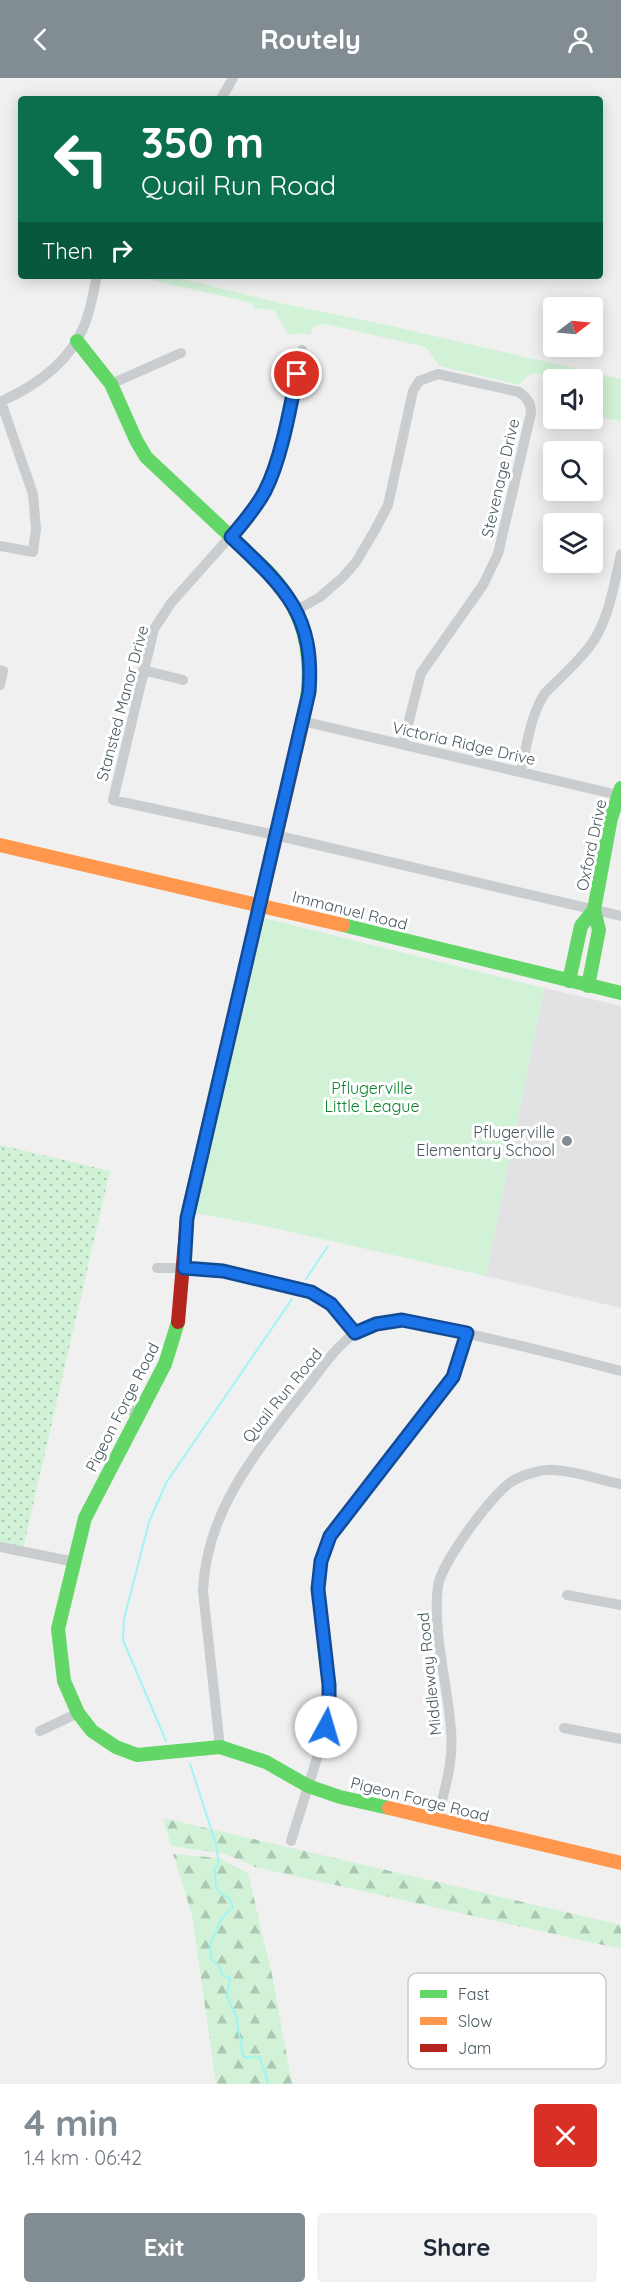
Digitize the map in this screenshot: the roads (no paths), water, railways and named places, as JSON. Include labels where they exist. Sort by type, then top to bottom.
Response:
[{"type":"street","points":[[222,96],[233,78]]},
{"type":"street","points":[[0,546],[33,552],[36,529],[33,494],[0,402],[30,387],[59,365],[77,341],[85,324],[96,279]]},
{"type":"street","name":"Pigeon Forge Road","points":[[77,341],[111,384],[146,458],[272,576],[297,610],[307,638],[311,667],[303,722],[187,1218],[178,1327],[165,1364],[85,1518],[58,1629],[64,1681],[78,1713],[92,1731],[116,1747],[137,1755],[220,1747],[266,1762],[308,1786],[340,1797],[621,1863]]},
{"type":"street","name":"Stansted Manor Drive","points":[[302,351],[275,468],[264,493],[252,512],[231,537],[171,603],[154,629],[113,800],[275,835],[621,916]]},
{"type":"street","points":[[111,384],[181,353]]},
{"type":"street","name":"Stevenage Drive","points":[[297,610],[320,597],[343,577],[356,562],[375,530],[388,505],[413,391],[419,381],[438,374],[524,395],[531,407],[531,413],[498,554],[483,585],[421,673],[403,744]]},
{"type":"street","points":[[522,771],[538,702],[590,646],[598,633],[619,573],[621,554]]},
{"type":"street","points":[[0,670],[3,671],[0,685]]},
{"type":"street","points":[[143,670],[183,680]]},
{"type":"street","name":"Victoria Ridge Drive","points":[[303,722],[620,792]]},
{"type":"street","name":"Oxford Drive","points":[[594,910],[611,818],[620,792]]},
{"type":"street","name":"Immanuel Road","points":[[0,845],[259,904],[621,993]]},
{"type":"street","points":[[569,981],[581,926],[594,910]]},
{"type":"street","points":[[588,986],[599,930],[594,910]]},
{"type":"street","points":[[157,1268],[223,1271],[311,1292],[331,1304],[355,1333]]},
{"type":"street","name":"Quail Run Road","points":[[220,1747],[203,1591],[204,1566],[212,1539],[231,1491],[251,1458],[331,1357],[355,1333],[376,1324],[402,1320],[467,1333],[621,1371]]},
{"type":"street","points":[[291,1841],[329,1715],[329,1685],[318,1589],[321,1561],[330,1536],[453,1377],[467,1333]]},
{"type":"street","points":[[122,1407],[138,1413]]},
{"type":"street","name":"Middleway Road","points":[[437,1821],[451,1760],[452,1732],[436,1605],[438,1582],[445,1563],[496,1493],[515,1479],[552,1469],[587,1474],[621,1484]]},
{"type":"street","points":[[0,1547],[75,1562]]},
{"type":"street","points":[[567,1595],[621,1605]]},
{"type":"street","points":[[40,1731],[78,1713]]},
{"type":"street","points":[[564,1728],[621,1739]]},
{"type":"waterway","points":[[306,1279],[328,1246]]},
{"type":"waterway","points":[[166,1741],[123,1640],[124,1619],[149,1522],[166,1483],[292,1299]]},
{"type":"waterway","points":[[190,1764],[216,1844],[219,1864],[215,1868],[216,1886],[229,1898],[233,1907],[222,1918],[210,1945],[212,1961],[219,1965],[222,1975],[230,1978],[227,1997],[236,2016],[243,2056],[260,2057],[267,2084]]},
{"type":"place","name":"Pflugerville Elementary School","points":[[567,1141]]},
{"type":"park label","name":"Pflugerville Little League","points":[[372,1097]]}]
